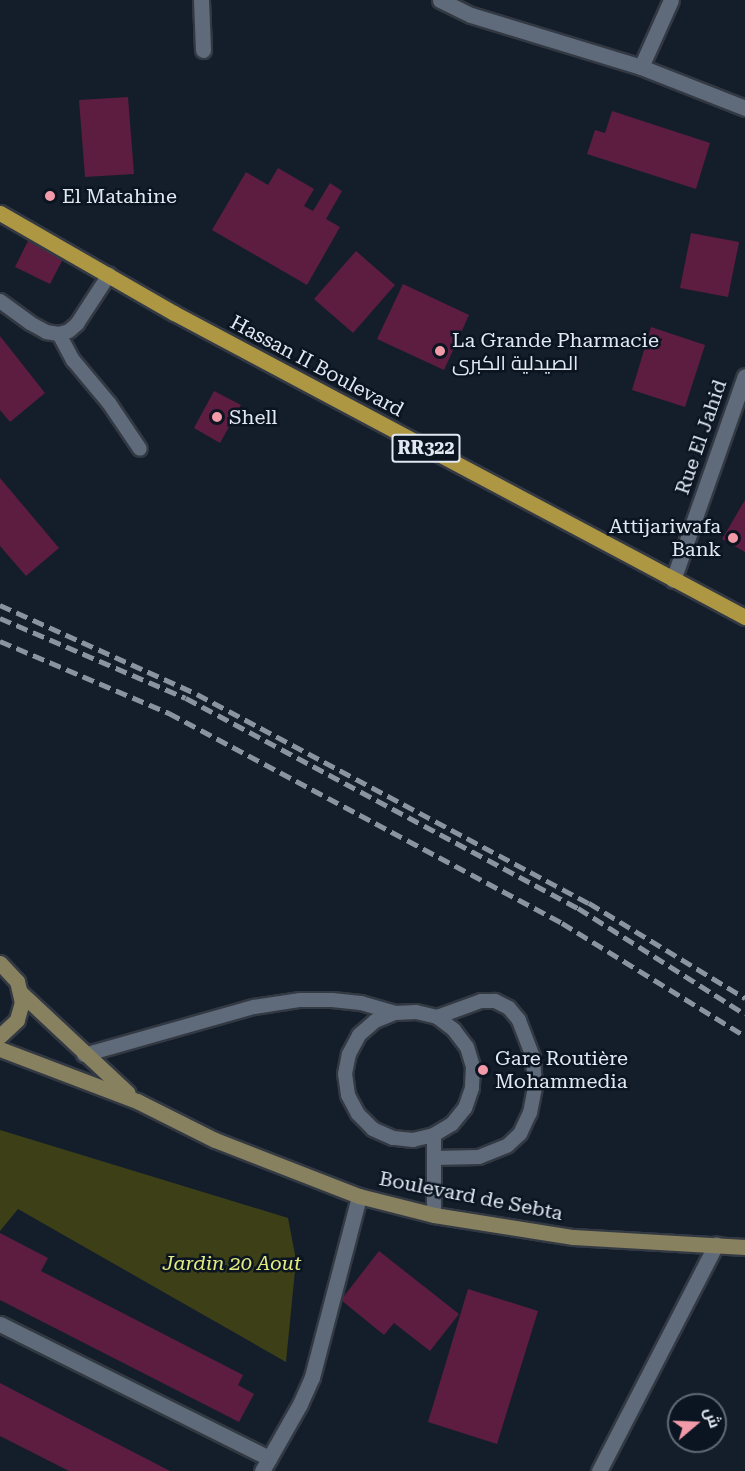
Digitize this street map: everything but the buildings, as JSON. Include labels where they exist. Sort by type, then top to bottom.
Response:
[{"type":"main road","name":"Hassan II Boulevard","points":[[1,215],[185,319],[673,580],[745,616]]},
{"type":"street","points":[[201,0],[203,50]]},
{"type":"street","points":[[440,0],[471,15],[641,67],[745,108]]},
{"type":"street","points":[[641,67],[671,0]]},
{"type":"street","name":"Rue El Jahid","points":[[673,580],[745,376]]},
{"type":"street","name":"Boulevard de Sebta","points":[[0,963],[10,970],[21,993],[84,1055],[137,1101]]},
{"type":"street","points":[[0,1036],[17,1020],[21,993]]},
{"type":"street","name":"Boulevard de Sebta","points":[[0,1049],[137,1101],[215,1140],[359,1196],[434,1215],[573,1237],[745,1247]]},
{"type":"street","points":[[0,1324],[265,1465],[300,1404],[312,1377],[359,1196]]},
{"type":"street","points":[[599,1471],[716,1244]]},
{"type":"lane","points":[[0,301],[46,332],[59,334],[69,331],[82,318],[109,275]]},
{"type":"lane","points":[[59,334],[73,360],[109,403],[140,449]]},
{"type":"lane","points":[[84,1055],[254,1007],[300,1000],[361,1003],[395,1013]]},
{"type":"lane","points":[[434,1158],[479,1157],[508,1145],[520,1134],[530,1113],[535,1087],[533,1057],[519,1020],[509,1008],[495,1001],[481,1002],[436,1017]]},
{"type":"lane","points":[[416,1012],[436,1017],[454,1029],[467,1047],[473,1067],[472,1088],[465,1108],[452,1124],[434,1135],[413,1140],[393,1138],[373,1129],[358,1114],[348,1095],[345,1074],[349,1053],[359,1035],[375,1021],[395,1013],[416,1012]]},
{"type":"lane","points":[[434,1135],[434,1215]]},
{"type":"green space","name":"Jardin 20 Aout","points":[[0,1130],[288,1218],[296,1260],[286,1362],[18,1209],[0,1231]]},
{"type":"railway","points":[[0,605],[197,694],[589,903],[745,998]]},
{"type":"railway","points":[[0,618],[186,698],[578,908],[745,1014]]},
{"type":"railway","points":[[0,641],[169,713],[562,923],[745,1036]]},
{"type":"place","name":"El Matahine","points":[[50,196]]},
{"type":"place","name":"La Grande Pharmacie الصيدلية الكبرى","points":[[440,351]]},
{"type":"place","name":"Shell","points":[[217,417]]},
{"type":"place","name":"Attijariwafa Bank","points":[[733,538]]},
{"type":"place","name":"Gare Routière Mohammedia","points":[[483,1070]]}]
